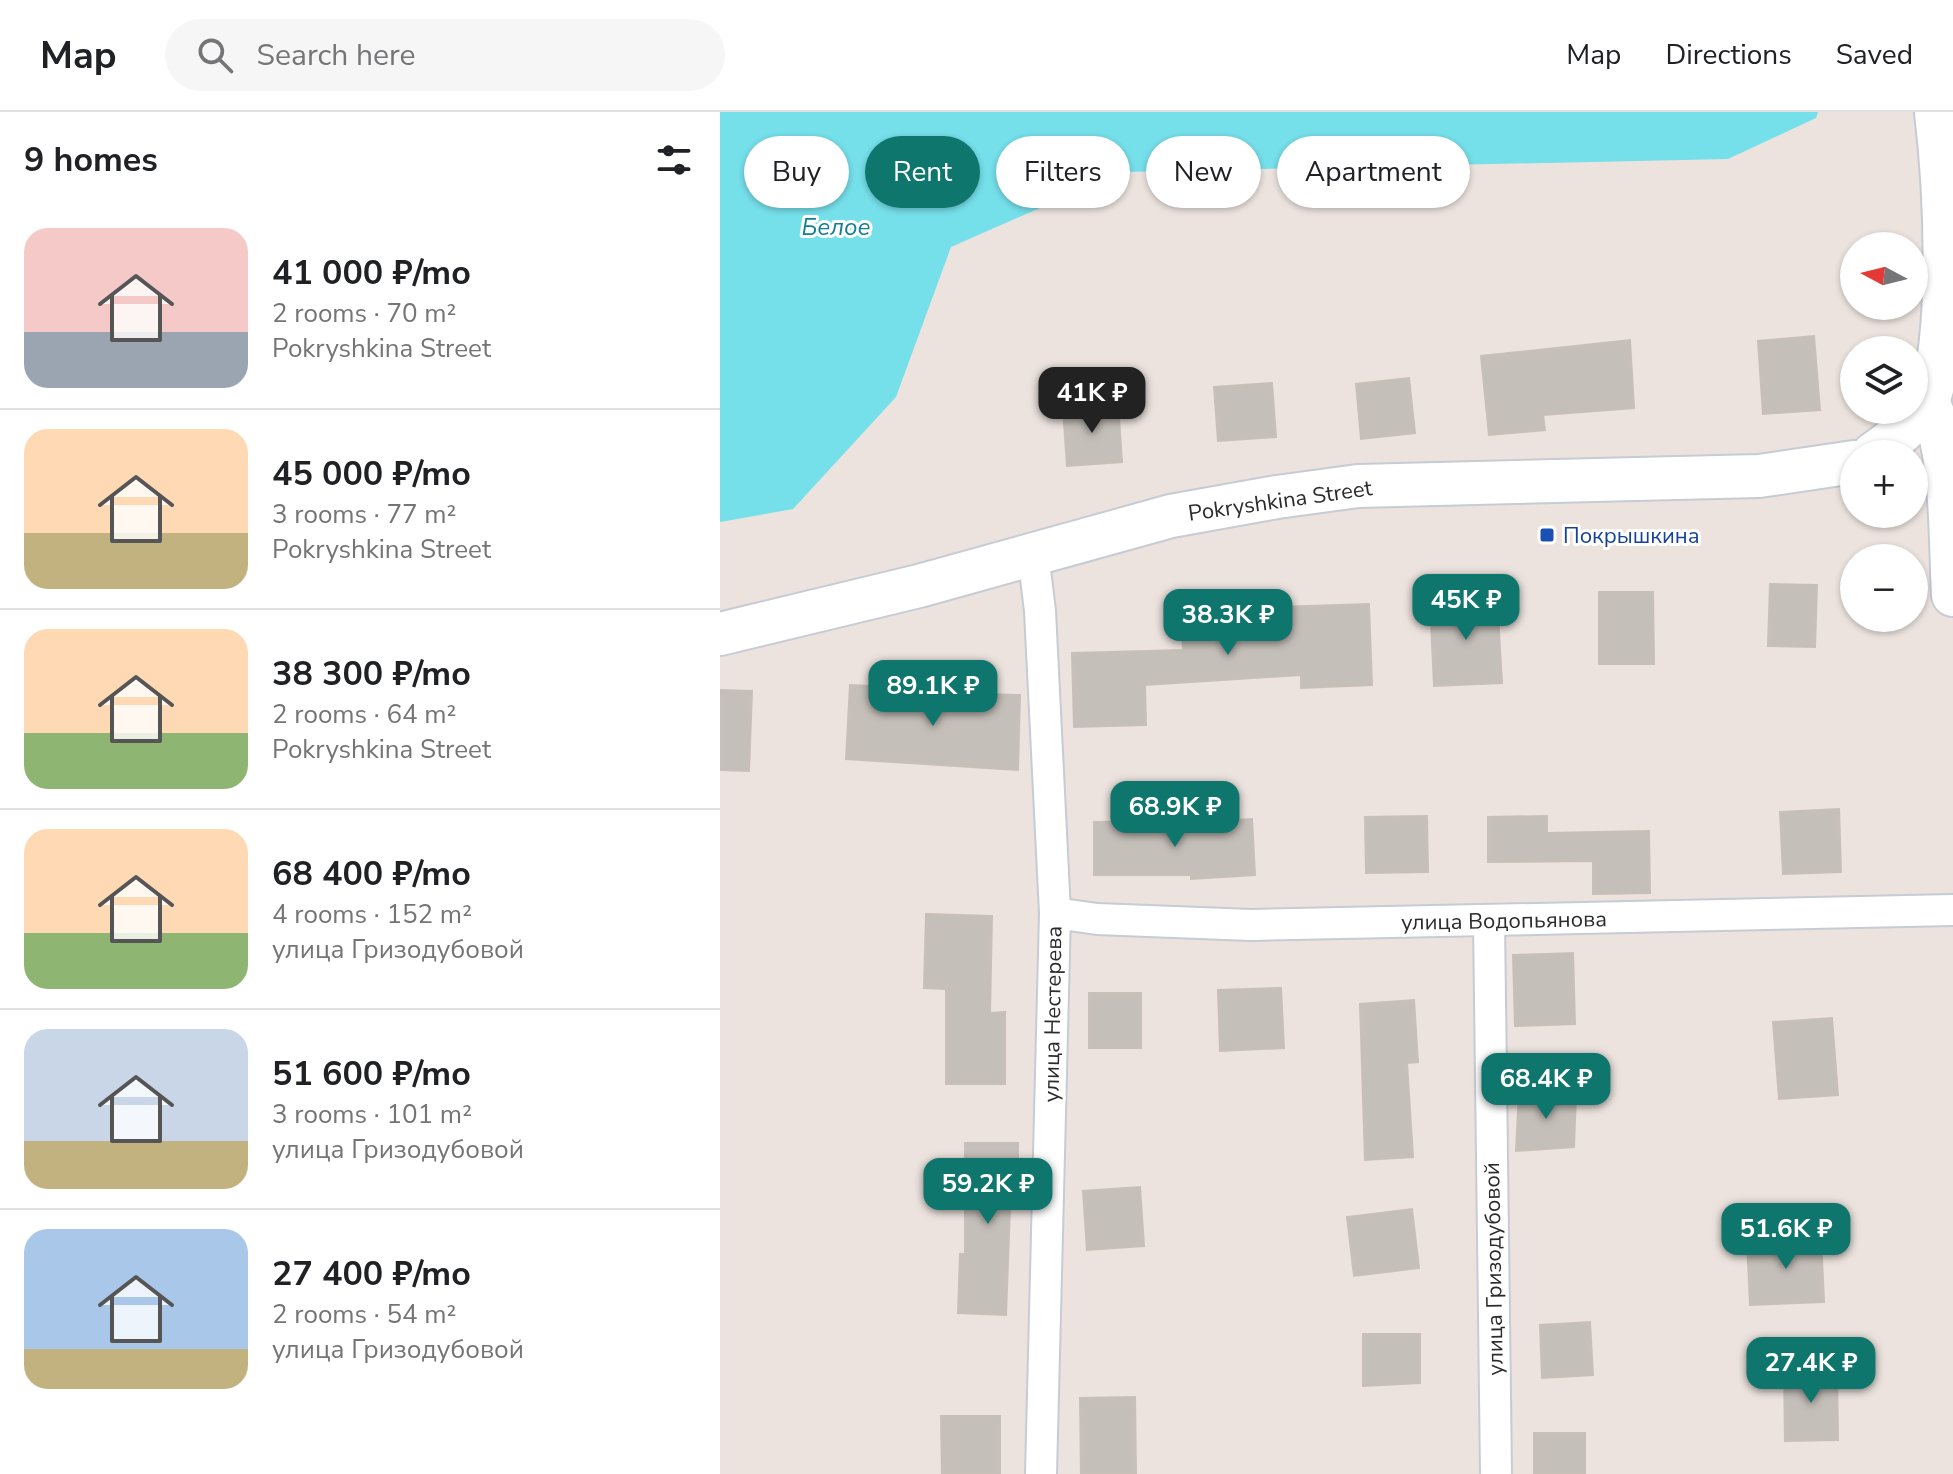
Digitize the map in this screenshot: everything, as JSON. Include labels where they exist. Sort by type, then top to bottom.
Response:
[{"type":"street","points":[[1936,112],[1951,317],[1942,365],[1928,403],[1937,417],[1944,450],[1953,595]]},
{"type":"street","points":[[1893,440],[1910,424]]},
{"type":"street","name":"Pokryshkina Street","points":[[720,634],[1171,516],[1358,486],[1759,476],[1840,464]]},
{"type":"street","name":"улица Нестерева","points":[[1033,554],[1040,611],[1055,913],[1041,1474]]},
{"type":"street","name":"улица Водопьянова","points":[[1055,913],[1097,919],[1251,925],[1953,910]]},
{"type":"street","name":"улица Гризодубовой","points":[[1489,920],[1496,1474]]},
{"type":"water","name":"Белое","points":[[720,112],[1818,112],[1816,118],[1728,159],[1470,165],[1470,136],[1277,136],[1277,169],[1261,169],[1261,136],[1146,136],[1146,171],[1130,172],[1130,136],[996,136],[996,208],[1040,208],[951,247],[896,397],[793,509],[720,522]]},
{"type":"building","points":[[1814,336],[1820,410],[1763,414],[1758,341]]},
{"type":"building","points":[[1630,340],[1634,408],[1543,415],[1545,430],[1489,435],[1481,356]]},
{"type":"building","points":[[1409,378],[1415,433],[1361,439],[1356,384]]},
{"type":"building","points":[[1272,383],[1276,437],[1218,441],[1214,387]]},
{"type":"building","points":[[1118,404],[1122,462],[1067,466],[1063,408]]},
{"type":"building","points":[[1770,584],[1817,585],[1815,647],[1768,646]]},
{"type":"building","points":[[1599,592],[1653,592],[1654,664],[1599,664]]},
{"type":"building","points":[[1497,598],[1502,683],[1434,686],[1430,601]]},
{"type":"building","points":[[1251,603],[1251,608],[1369,604],[1372,685],[1301,688],[1301,675],[1145,685],[1146,725],[1074,727],[1072,653],[1183,650],[1181,607]]},
{"type":"building","points":[[850,685],[912,688],[911,692],[1020,695],[1018,770],[846,759]]},
{"type":"building","points":[[720,690],[752,691],[749,771],[720,770]]},
{"type":"building","points":[[1839,809],[1841,872],[1783,874],[1780,812]]},
{"type":"building","points":[[1427,816],[1428,872],[1366,873],[1365,817]]},
{"type":"building","points":[[1547,816],[1547,833],[1649,831],[1650,893],[1593,894],[1593,861],[1488,862],[1488,817]]},
{"type":"building","points":[[1252,819],[1255,875],[1191,879],[1191,875],[1094,875],[1094,822],[1144,821],[1144,825]]},
{"type":"building","points":[[926,914],[992,916],[990,1013],[1005,1012],[1005,1084],[946,1084],[946,989],[924,988]]},
{"type":"building","points":[[1573,953],[1575,1024],[1515,1026],[1513,955]]},
{"type":"building","points":[[1281,988],[1284,1048],[1220,1051],[1218,990]]},
{"type":"building","points":[[1089,993],[1141,993],[1141,1048],[1089,1048]]},
{"type":"building","points":[[1414,1000],[1418,1062],[1407,1063],[1413,1157],[1365,1160],[1360,1004]]},
{"type":"building","points":[[1832,1018],[1838,1095],[1779,1099],[1773,1022]]},
{"type":"building","points":[[1519,1091],[1576,1094],[1574,1147],[1516,1151]]},
{"type":"building","points":[[965,1143],[1018,1143],[1018,1207],[1010,1207],[1006,1315],[958,1313],[960,1254],[965,1254]]},
{"type":"building","points":[[1140,1187],[1144,1246],[1087,1250],[1083,1191]]},
{"type":"building","points":[[1412,1209],[1419,1268],[1354,1276],[1347,1217]]},
{"type":"building","points":[[1821,1237],[1824,1302],[1750,1305],[1747,1240]]},
{"type":"building","points":[[1590,1322],[1593,1375],[1542,1378],[1540,1325]]},
{"type":"building","points":[[1363,1334],[1420,1334],[1420,1383],[1363,1386]]},
{"type":"building","points":[[1837,1369],[1838,1440],[1785,1441],[1784,1370]]},
{"type":"building","points":[[1135,1397],[1136,1474],[1081,1474],[1080,1398]]},
{"type":"building","points":[[941,1416],[1000,1416],[1000,1474],[942,1474]]},
{"type":"building","points":[[1534,1433],[1585,1433],[1585,1474],[1534,1474]]},
{"type":"place","name":"Покрышкина","points":[[1547,535]]}]
